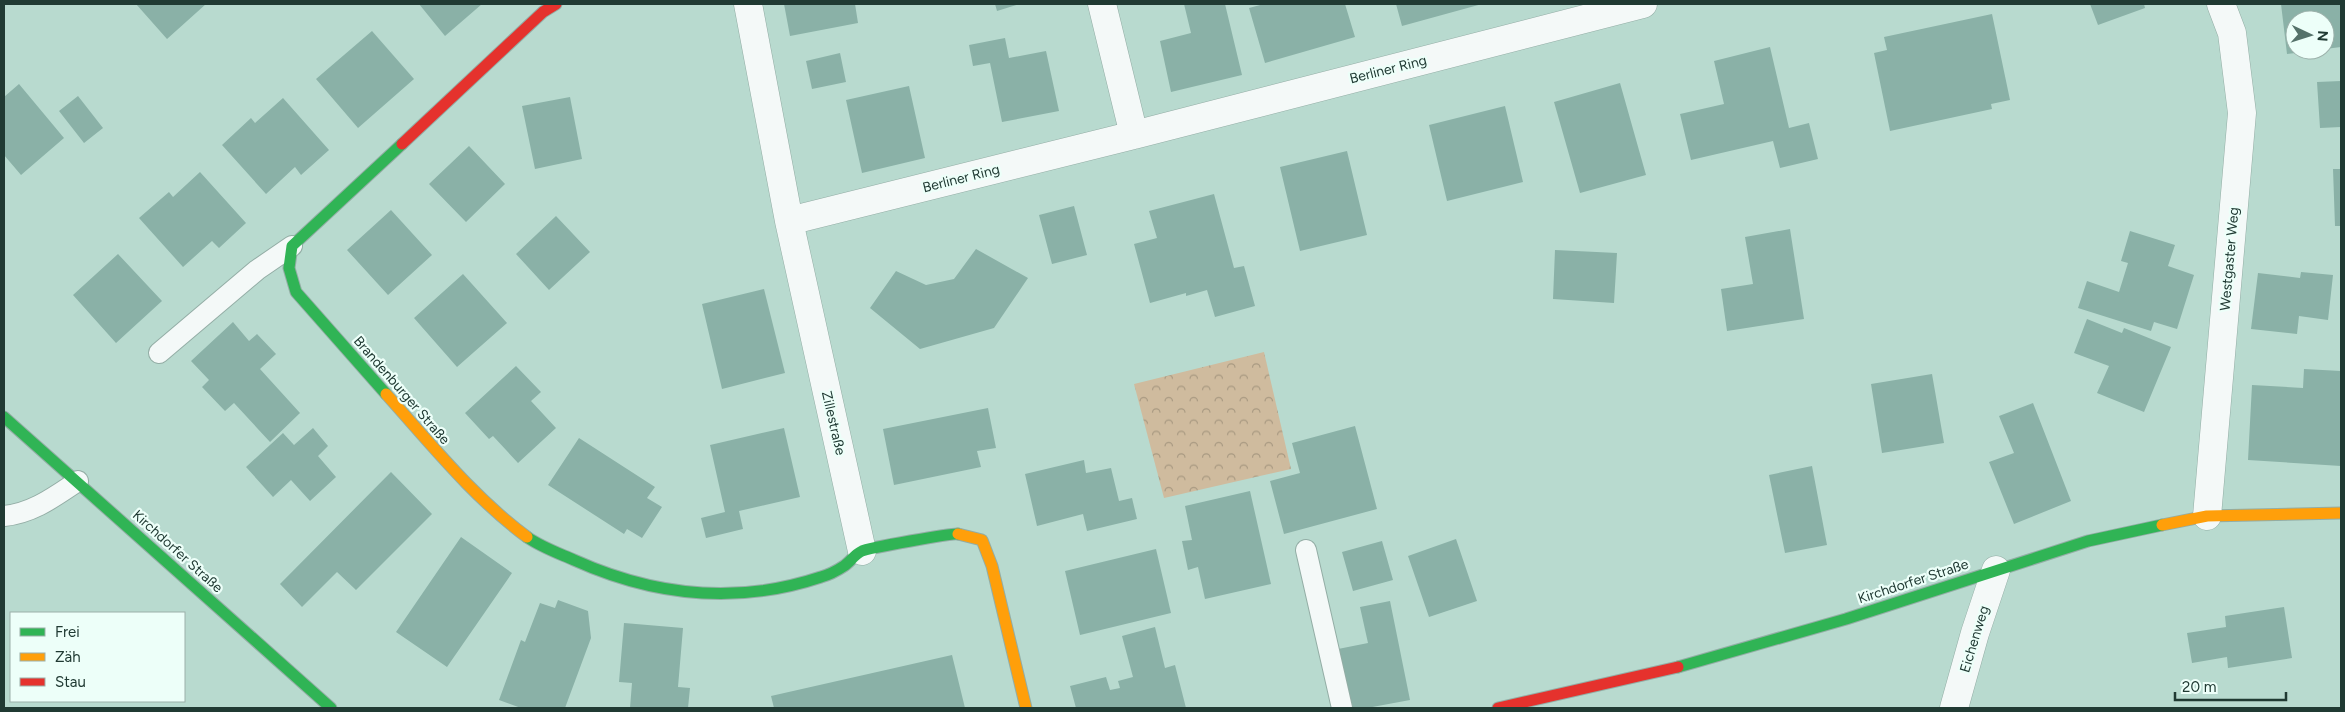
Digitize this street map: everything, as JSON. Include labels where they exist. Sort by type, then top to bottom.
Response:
[{"type":"street","points":[[292,246],[543,12],[556,4]]},
{"type":"street","name":"Zillestraße","points":[[748,4],[789,221],[862,551]]},
{"type":"street","points":[[1102,4],[1134,134]]},
{"type":"street","name":"Berliner Ring","points":[[789,221],[1643,4]]},
{"type":"street","name":"Westgaster Weg","points":[[2207,516],[2242,113],[2232,33],[2222,4]]},
{"type":"street","name":"Brandenburger Straße","points":[[292,246],[289,268],[296,292],[467,485],[500,518],[536,543],[590,568],[627,581],[678,591],[724,594],[760,593],[807,582],[844,566],[862,551]]},
{"type":"street","name":"Kirchdorfer Straße","points":[[4,417],[331,708]]},
{"type":"street","name":"Kirchdorfer Straße","points":[[1498,708],[1680,667],[1846,619],[2088,541],[2207,516],[2341,513]]},
{"type":"street","points":[[862,551],[955,533],[982,540],[992,566],[1026,708]]},
{"type":"street","name":"Eichenweg","points":[[1954,708],[1975,633],[1996,570]]},
{"type":"lane","points":[[158,353],[257,270],[292,246]]},
{"type":"lane","points":[[4,516],[41,505],[78,481]]},
{"type":"lane","points":[[1306,550],[1342,708]]},
{"type":"green space","points":[[1264,352],[1291,469],[1164,498],[1134,384]]},
{"type":"building","points":[[136,4],[206,4],[167,39]]},
{"type":"building","points":[[419,4],[482,4],[445,36]]},
{"type":"building","points":[[784,4],[855,4],[858,23],[790,36]]},
{"type":"building","points":[[995,4],[1020,4],[997,11]]},
{"type":"building","points":[[1184,4],[1225,4],[1242,75],[1171,92],[1160,41],[1191,33]]},
{"type":"building","points":[[1264,4],[1345,4],[1355,37],[1265,63],[1249,8]]},
{"type":"building","points":[[1396,4],[1482,4],[1402,26]]},
{"type":"building","points":[[2090,4],[2144,4],[2145,8],[2098,25]]},
{"type":"building","points":[[2281,4],[2341,4],[2341,47],[2335,48],[2335,10],[2285,10],[2285,37]]},
{"type":"building","points":[[1992,14],[2010,100],[1991,104],[1992,109],[1890,131],[1874,53],[1887,50],[1884,37]]},
{"type":"building","points":[[372,31],[414,79],[358,128],[316,79]]},
{"type":"building","points":[[1005,38],[1009,58],[1046,51],[1059,111],[1002,122],[990,63],[973,66],[969,45]]},
{"type":"building","points":[[1770,47],[1789,128],[1809,123],[1818,159],[1780,168],[1773,141],[1691,160],[1680,114],[1724,104],[1714,61]]},
{"type":"building","points":[[840,53],[846,82],[812,89],[806,61]]},
{"type":"building","points":[[2341,81],[2341,127],[2320,128],[2317,82]]},
{"type":"building","points":[[1620,83],[1646,175],[1580,193],[1554,102]]},
{"type":"building","points":[[19,84],[64,138],[21,175],[4,155],[4,97]]},
{"type":"building","points":[[909,86],[925,158],[862,173],[846,100]]},
{"type":"building","points":[[78,96],[103,128],[84,143],[59,111]]},
{"type":"building","points":[[570,97],[582,159],[535,169],[522,106]]},
{"type":"building","points":[[283,98],[329,150],[301,175],[295,167],[266,194],[222,145],[251,118],[255,123]]},
{"type":"building","points":[[1505,106],[1523,182],[1447,201],[1429,125]]},
{"type":"building","points":[[469,146],[505,184],[466,222],[429,184]]},
{"type":"building","points":[[1347,151],[1367,235],[1300,251],[1280,167]]},
{"type":"building","points":[[2333,169],[2341,169],[2341,226],[2335,226]]},
{"type":"building","points":[[200,172],[246,223],[219,248],[212,241],[183,267],[139,218],[169,192],[173,197]]},
{"type":"building","points":[[1214,194],[1234,268],[1244,266],[1255,306],[1215,317],[1207,290],[1186,296],[1186,293],[1150,303],[1134,244],[1157,238],[1149,211]]},
{"type":"building","points":[[1074,206],[1087,255],[1052,264],[1039,215]]},
{"type":"building","points":[[391,210],[432,255],[388,295],[347,250]]},
{"type":"building","points":[[556,216],[590,252],[549,290],[516,254]]},
{"type":"building","points":[[1790,229],[1804,319],[1727,331],[1721,289],[1753,284],[1745,237]]},
{"type":"building","points":[[2130,231],[2175,245],[2168,266],[2194,275],[2177,329],[2154,322],[2151,331],[2078,308],[2087,281],[2119,292],[2128,263],[2121,261]]},
{"type":"building","points":[[976,249],[1028,278],[994,328],[920,349],[870,308],[896,271],[926,285],[954,279]]},
{"type":"building","points":[[1555,250],[1617,253],[1614,303],[1553,299]]},
{"type":"building","points":[[118,254],[162,301],[116,343],[73,295]]},
{"type":"building","points":[[2301,272],[2333,275],[2328,320],[2299,316],[2297,334],[2251,329],[2258,273],[2300,278]]},
{"type":"building","points":[[463,274],[507,323],[457,367],[414,318]]},
{"type":"building","points":[[764,289],[785,373],[722,389],[702,304]]},
{"type":"building","points":[[2087,319],[2122,333],[2124,328],[2171,347],[2144,412],[2097,393],[2109,366],[2074,353]]},
{"type":"building","points":[[233,322],[249,341],[257,334],[276,354],[260,369],[300,413],[270,442],[234,403],[225,411],[202,387],[209,380],[191,361]]},
{"type":"building","points":[[516,366],[541,392],[531,401],[556,428],[518,463],[493,436],[489,439],[465,413]]},
{"type":"building","points":[[2304,369],[2341,371],[2341,466],[2248,460],[2252,385],[2303,388]]},
{"type":"building","points":[[1932,374],[1944,443],[1882,453],[1871,384]]},
{"type":"building","points":[[2033,403],[2071,501],[2014,524],[1989,462],[2014,453],[1999,416]]},
{"type":"building","points":[[988,408],[996,448],[977,451],[981,467],[894,485],[883,429]]},
{"type":"building","points":[[1355,426],[1377,509],[1284,534],[1270,481],[1300,473],[1292,443]]},
{"type":"building","points":[[313,428],[328,446],[318,456],[336,477],[310,501],[291,480],[273,497],[246,467],[283,433],[294,445]]},
{"type":"building","points":[[784,428],[800,497],[739,511],[743,529],[706,538],[701,518],[725,512],[710,445]]},
{"type":"building","points":[[579,438],[655,487],[647,498],[662,507],[642,538],[627,529],[624,534],[548,485]]},
{"type":"building","points":[[1084,460],[1086,473],[1111,468],[1119,501],[1132,498],[1137,519],[1087,531],[1083,514],[1037,526],[1025,474]]},
{"type":"building","points":[[1812,466],[1827,545],[1785,553],[1769,475]]},
{"type":"building","points":[[391,472],[432,514],[356,590],[337,572],[302,607],[280,584]]},
{"type":"building","points":[[1250,491],[1271,584],[1205,599],[1198,567],[1188,570],[1182,541],[1192,540],[1185,506]]},
{"type":"building","points":[[461,537],[512,573],[447,667],[396,632]]},
{"type":"building","points":[[1456,539],[1477,601],[1429,617],[1408,556]]},
{"type":"building","points":[[1382,541],[1393,580],[1353,591],[1342,552]]},
{"type":"building","points":[[1156,549],[1171,613],[1080,635],[1065,571]]},
{"type":"building","points":[[558,600],[588,611],[591,638],[565,708],[521,708],[499,700],[521,640],[525,642],[540,603],[555,608]]},
{"type":"building","points":[[1390,601],[1410,700],[1367,708],[1350,708],[1338,649],[1368,643],[1360,607]]},
{"type":"building","points":[[2284,607],[2292,658],[2228,668],[2227,657],[2192,663],[2187,633],[2226,627],[2225,616]]},
{"type":"building","points":[[624,623],[683,628],[678,687],[690,688],[688,708],[630,708],[632,683],[619,682]]},
{"type":"building","points":[[1155,627],[1165,668],[1175,665],[1186,708],[1076,708],[1070,686],[1106,677],[1110,690],[1120,688],[1118,681],[1133,677],[1122,636]]},
{"type":"building","points":[[952,655],[965,708],[774,708],[771,696]]},
{"type":"traffic: fast","points":[[386,394],[296,292],[289,268],[292,246],[402,144]]},
{"type":"traffic: fast","points":[[4,417],[331,708]]},
{"type":"traffic: fast","points":[[1678,667],[1846,619],[2088,541],[2162,525]]},
{"type":"traffic: fast","points":[[527,537],[544,547],[574,560],[635,582],[665,589],[727,593],[790,586],[833,572],[844,566],[862,551],[958,534]]},
{"type":"traffic: slow","points":[[386,394],[436,451],[471,487],[527,537]]},
{"type":"traffic: slow","points":[[2162,525],[2207,516],[2341,513]]},
{"type":"traffic: slow","points":[[958,534],[982,540],[992,566],[1026,708]]},
{"type":"traffic: jam","points":[[402,144],[543,12],[556,4]]},
{"type":"traffic: jam","points":[[1498,708],[1678,667]]}]
